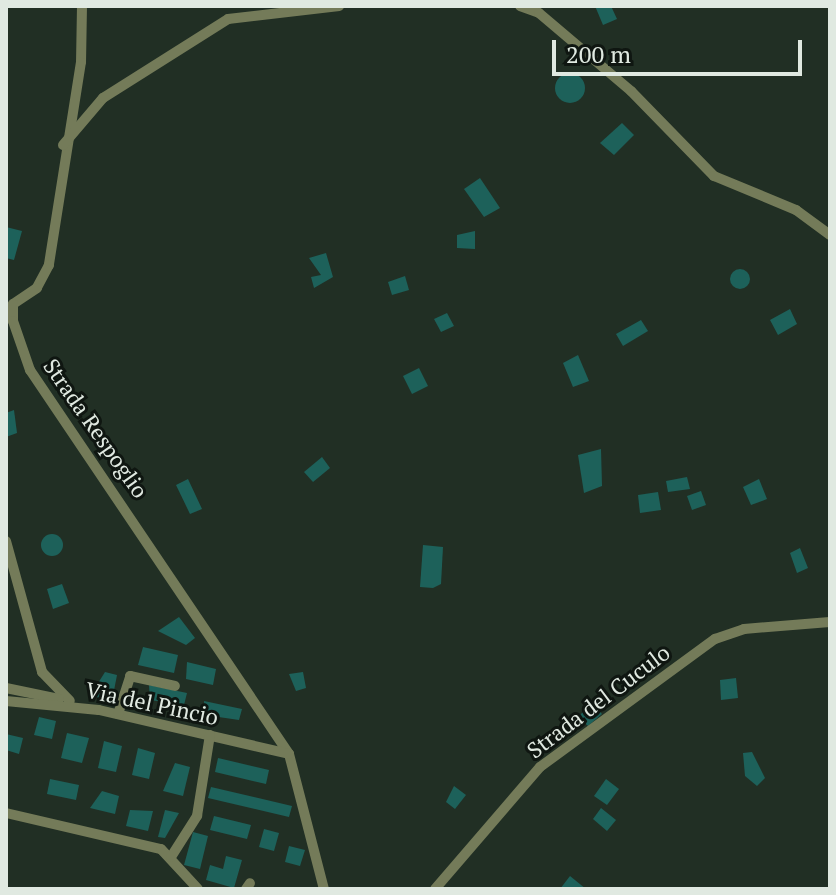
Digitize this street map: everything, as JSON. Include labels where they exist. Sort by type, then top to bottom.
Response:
[{"type":"street","name":"Strada Respoglio","points":[[82,6],[81,62],[63,145],[49,265],[37,288],[13,304],[30,370],[289,754],[324,889]]},
{"type":"street","points":[[63,145],[103,98],[228,19],[339,6]]},
{"type":"street","points":[[520,6],[539,13],[631,91],[714,176],[796,210],[830,235]]},
{"type":"street","points":[[6,541],[42,672],[70,701]]},
{"type":"street","name":"Strada del Cuculo","points":[[435,889],[540,767],[715,639],[744,629],[830,622]]},
{"type":"street","points":[[118,714],[130,676],[175,686]]},
{"type":"street","points":[[6,688],[99,710]]},
{"type":"street","name":"Via del Pincio","points":[[6,701],[99,710],[289,754]]},
{"type":"street","points":[[171,857],[197,816],[210,735]]},
{"type":"street","points":[[6,813],[171,857]]},
{"type":"street","points":[[171,857],[179,877],[198,889]]},
{"type":"building","points":[[595,6],[611,6],[617,19],[603,25]]},
{"type":"building","points":[[570,73],[580,78],[585,88],[580,98],[570,103],[560,98],[555,88],[560,78]]},
{"type":"building","points":[[622,123],[634,135],[614,155],[600,143]]},
{"type":"building","points":[[480,178],[500,208],[484,217],[464,189]]},
{"type":"building","points":[[6,227],[22,231],[14,260],[6,258]]},
{"type":"building","points":[[475,231],[475,249],[457,248],[457,235]]},
{"type":"building","points":[[326,253],[333,277],[314,288],[311,277],[321,275],[309,258]]},
{"type":"building","points":[[740,269],[747,272],[750,279],[747,286],[740,289],[733,286],[730,279],[733,272]]},
{"type":"building","points":[[405,276],[409,290],[392,295],[388,282]]},
{"type":"building","points":[[790,309],[797,324],[778,335],[770,320]]},
{"type":"building","points":[[447,313],[454,326],[441,332],[434,319]]},
{"type":"building","points":[[641,320],[648,331],[623,346],[616,334]]},
{"type":"building","points":[[578,355],[589,381],[573,387],[563,363]]},
{"type":"building","points":[[419,368],[428,386],[412,394],[403,376]]},
{"type":"building","points":[[14,410],[17,433],[6,437],[6,413]]},
{"type":"building","points":[[601,449],[602,486],[584,493],[578,455]]},
{"type":"building","points":[[322,457],[330,468],[313,482],[304,472]]},
{"type":"building","points":[[687,477],[690,489],[668,492],[666,481]]},
{"type":"building","points":[[188,479],[202,509],[190,514],[176,485]]},
{"type":"building","points":[[759,479],[767,499],[751,505],[743,487]]},
{"type":"building","points":[[701,491],[706,505],[692,510],[687,496]]},
{"type":"building","points":[[658,492],[661,510],[640,513],[638,495]]},
{"type":"building","points":[[52,534],[60,537],[63,545],[60,553],[52,556],[44,553],[41,545],[44,537]]},
{"type":"building","points":[[423,545],[443,547],[441,584],[433,588],[420,587]]},
{"type":"building","points":[[800,548],[808,568],[797,573],[790,553]]},
{"type":"building","points":[[62,584],[69,603],[53,609],[47,589]]},
{"type":"building","points":[[179,617],[195,638],[186,645],[158,631]]},
{"type":"building","points":[[143,647],[178,655],[174,673],[138,665]]},
{"type":"building","points":[[187,662],[216,669],[213,685],[186,679]]},
{"type":"building","points":[[105,672],[117,675],[112,701],[90,696]]},
{"type":"building","points":[[303,672],[306,688],[296,691],[289,674]]},
{"type":"building","points":[[736,678],[738,698],[721,700],[720,680]]},
{"type":"building","points":[[149,685],[187,693],[184,705],[150,700]]},
{"type":"building","points":[[204,701],[242,709],[239,720],[205,715]]},
{"type":"building","points":[[592,703],[602,714],[588,726],[578,717]]},
{"type":"building","points":[[39,717],[56,721],[52,739],[34,735]]},
{"type":"building","points":[[67,733],[89,738],[82,763],[61,758]]},
{"type":"building","points":[[6,734],[23,738],[19,754],[6,750]]},
{"type":"building","points":[[104,741],[122,746],[116,772],[98,768]]},
{"type":"building","points":[[138,748],[155,753],[149,779],[132,775]]},
{"type":"building","points":[[752,752],[765,778],[757,786],[745,776],[743,753]]},
{"type":"building","points":[[218,758],[269,770],[266,784],[215,772]]},
{"type":"building","points":[[175,763],[190,767],[183,796],[163,791]]},
{"type":"building","points":[[50,779],[79,785],[76,800],[47,794]]},
{"type":"building","points":[[606,779],[619,789],[607,805],[594,796]]},
{"type":"building","points":[[454,786],[466,795],[455,809],[446,802]]},
{"type":"building","points":[[211,787],[292,806],[289,817],[208,798]]},
{"type":"building","points":[[102,791],[119,796],[115,814],[90,808]]},
{"type":"building","points":[[601,808],[616,820],[607,831],[593,819]]},
{"type":"building","points":[[130,810],[153,811],[148,831],[126,826]]},
{"type":"building","points":[[165,810],[179,813],[165,838],[158,837]]},
{"type":"building","points":[[214,816],[251,825],[247,839],[210,830]]},
{"type":"building","points":[[264,829],[279,833],[274,851],[259,847]]},
{"type":"building","points":[[193,832],[208,836],[200,869],[184,865]]},
{"type":"building","points":[[289,846],[305,850],[300,866],[285,862]]},
{"type":"building","points":[[226,856],[242,860],[234,888],[206,880],[210,865],[223,869]]},
{"type":"building","points":[[570,876],[586,889],[560,889]]}]
